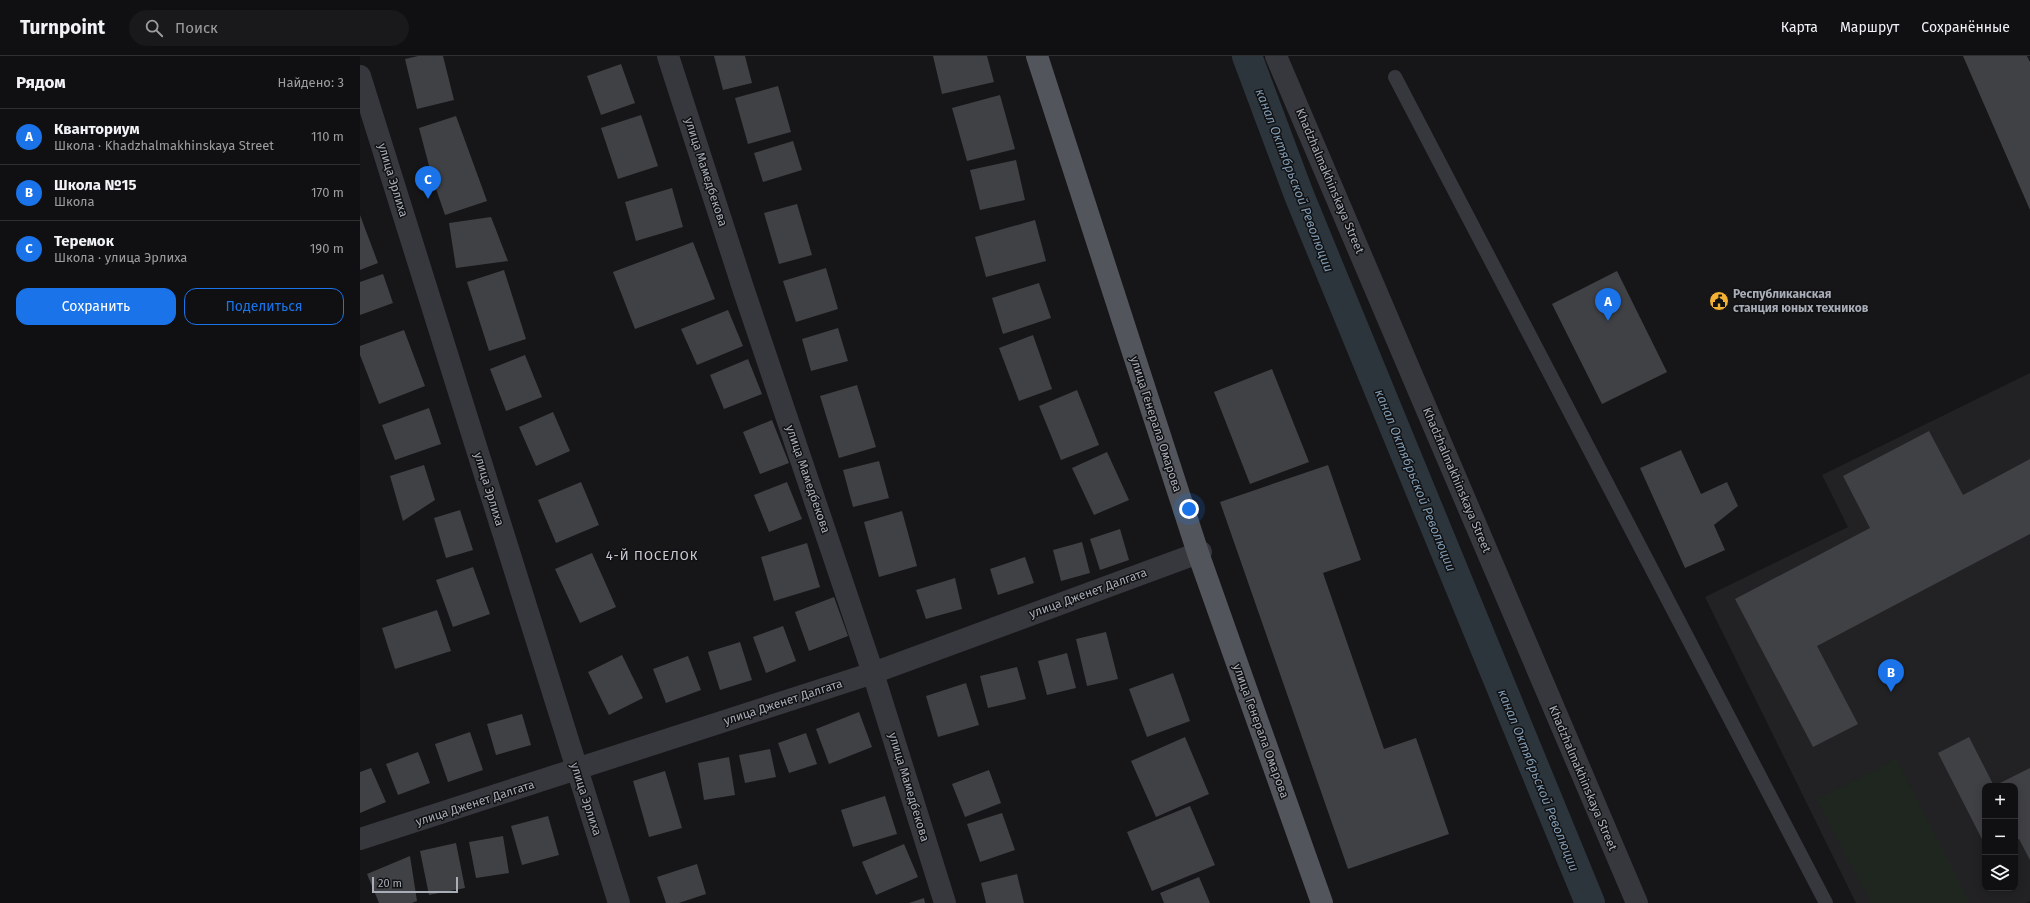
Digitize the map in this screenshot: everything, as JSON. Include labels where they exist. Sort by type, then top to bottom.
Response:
[{"type":"main road","name":"улица Генерала Омарова","points":[[1037,56],[1199,552],[1322,903]]},
{"type":"main road","name":"улица Генерала Омарова","points":[[1042,56],[1199,552],[1327,903]]},
{"type":"street","name":"улица Мамедбекова","points":[[668,56],[744,291],[873,673],[945,903]]},
{"type":"street","name":"Khadzhalmakhinskaya Street","points":[[1276,56],[1637,903]]},
{"type":"street","name":"улица Эрлиха","points":[[360,76],[619,903]]},
{"type":"street","name":"улица Дженет Далгата","points":[[360,839],[873,673],[1199,552]]},
{"type":"lane","points":[[1395,77],[1826,903]]},
{"type":"shaded area","points":[[2030,373],[2030,901],[2026,903],[1856,903],[1705,597],[1848,527],[1822,475]]},
{"type":"shaded area","points":[[1896,759],[1970,903],[1871,903],[1817,799]]},
{"type":"building","points":[[418,56],[443,56],[454,100],[417,109],[405,59]]},
{"type":"building","points":[[714,56],[745,56],[752,83],[723,90]]},
{"type":"building","points":[[933,56],[987,56],[994,82],[942,94]]},
{"type":"building","points":[[1963,56],[2027,56],[2030,62],[2030,210]]},
{"type":"building","points":[[621,64],[635,103],[601,115],[587,76]]},
{"type":"building","points":[[778,86],[791,132],[748,144],[735,98]]},
{"type":"building","points":[[1000,95],[1015,149],[967,161],[952,108]]},
{"type":"building","points":[[641,115],[658,166],[618,179],[601,128]]},
{"type":"building","points":[[456,116],[487,201],[445,215],[432,177],[419,128]]},
{"type":"building","points":[[793,141],[802,170],[763,182],[754,153]]},
{"type":"building","points":[[1016,160],[1025,200],[980,210],[970,170]]},
{"type":"building","points":[[672,188],[683,227],[636,241],[625,202]]},
{"type":"building","points":[[797,204],[812,255],[779,264],[764,213]]},
{"type":"building","points":[[360,215],[378,263],[360,270]]},
{"type":"building","points":[[491,217],[508,261],[456,268],[449,223]]},
{"type":"building","points":[[1035,220],[1046,261],[986,277],[975,237]]},
{"type":"building","points":[[693,242],[715,299],[635,329],[613,272]]},
{"type":"building","points":[[826,268],[838,309],[796,322],[783,281]]},
{"type":"building","points":[[504,270],[526,339],[489,351],[467,282]]},
{"type":"building","points":[[1617,271],[1667,372],[1602,404],[1552,304]]},
{"type":"building","points":[[383,274],[393,303],[360,315],[360,282]]},
{"type":"building","points":[[1039,283],[1051,318],[1003,334],[992,298]]},
{"type":"building","points":[[728,310],[743,346],[697,365],[681,329]]},
{"type":"building","points":[[838,328],[848,361],[811,371],[802,339]]},
{"type":"building","points":[[404,330],[425,386],[379,404],[360,355],[360,346]]},
{"type":"building","points":[[1033,335],[1052,389],[1019,401],[999,348]]},
{"type":"building","points":[[525,355],[542,397],[506,411],[490,369]]},
{"type":"building","points":[[748,359],[762,394],[724,409],[710,375]]},
{"type":"building","points":[[1272,369],[1309,462],[1250,484],[1214,392]]},
{"type":"building","points":[[857,385],[876,447],[839,458],[820,396]]},
{"type":"building","points":[[1077,390],[1099,445],[1061,460],[1039,406]]},
{"type":"building","points":[[429,408],[441,444],[395,460],[382,425]]},
{"type":"building","points":[[553,412],[570,451],[536,466],[519,427]]},
{"type":"building","points":[[772,420],[789,463],[760,474],[743,432]]},
{"type":"building","points":[[1929,431],[1963,495],[2030,459],[2030,534],[1817,646],[1858,724],[1813,747],[1735,599],[1870,528],[1843,476]]},
{"type":"building","points":[[1681,450],[1701,494],[1727,482],[1738,506],[1714,525],[1725,550],[1685,568],[1640,468]]},
{"type":"building","points":[[1107,452],[1129,500],[1094,515],[1072,468]]},
{"type":"building","points":[[879,461],[889,498],[853,507],[843,470]]},
{"type":"building","points":[[424,465],[435,500],[403,521],[390,476]]},
{"type":"building","points":[[1328,465],[1361,560],[1323,573],[1384,749],[1416,738],[1449,834],[1348,869],[1220,502]]},
{"type":"building","points":[[581,482],[599,525],[556,543],[538,500]]},
{"type":"building","points":[[787,482],[802,519],[769,532],[754,495]]},
{"type":"building","points":[[460,510],[473,550],[446,558],[434,518]]},
{"type":"building","points":[[902,511],[917,566],[879,577],[864,522]]},
{"type":"building","points":[[1120,529],[1129,560],[1100,570],[1090,539]]},
{"type":"building","points":[[1082,542],[1090,573],[1061,581],[1053,550]]},
{"type":"building","points":[[807,543],[820,587],[774,601],[761,557]]},
{"type":"building","points":[[592,553],[616,607],[580,623],[555,569]]},
{"type":"building","points":[[1025,557],[1034,583],[998,595],[990,569]]},
{"type":"building","points":[[473,567],[490,614],[453,627],[436,580]]},
{"type":"building","points":[[955,578],[962,609],[926,619],[916,590]]},
{"type":"building","points":[[834,597],[848,636],[809,651],[795,612]]},
{"type":"building","points":[[437,610],[451,651],[395,669],[382,628]]},
{"type":"building","points":[[783,626],[796,661],[766,673],[753,637]]},
{"type":"building","points":[[1106,632],[1118,679],[1087,686],[1076,639]]},
{"type":"building","points":[[740,642],[752,680],[720,690],[708,652]]},
{"type":"building","points":[[1067,653],[1076,688],[1047,695],[1038,661]]},
{"type":"building","points":[[622,655],[643,698],[609,715],[588,672]]},
{"type":"building","points":[[688,656],[701,690],[666,703],[653,669]]},
{"type":"building","points":[[1017,667],[1026,699],[988,708],[980,676]]},
{"type":"building","points":[[1173,673],[1190,721],[1147,737],[1129,689]]},
{"type":"building","points":[[966,683],[979,725],[938,737],[926,696]]},
{"type":"building","points":[[859,712],[872,747],[829,764],[816,729]]},
{"type":"building","points":[[522,714],[531,745],[496,755],[487,724]]},
{"type":"building","points":[[470,732],[483,770],[448,782],[435,744]]},
{"type":"building","points":[[806,733],[817,764],[789,773],[778,743]]},
{"type":"building","points":[[1185,737],[1209,794],[1156,817],[1131,761]]},
{"type":"building","points":[[1969,737],[1992,783],[1982,783],[1982,839],[1938,753]]},
{"type":"building","points":[[770,749],[776,777],[745,783],[739,755]]},
{"type":"building","points":[[418,752],[430,783],[398,795],[386,764]]},
{"type":"building","points":[[729,757],[735,795],[704,800],[698,763]]},
{"type":"building","points":[[371,768],[386,802],[360,813],[360,772]]},
{"type":"building","points":[[2030,768],[2030,860],[2019,839],[2018,783],[2000,783]]},
{"type":"building","points":[[989,770],[1001,803],[965,817],[952,784]]},
{"type":"building","points":[[665,771],[682,828],[649,837],[633,781]]},
{"type":"building","points":[[885,796],[897,834],[853,847],[841,810]]},
{"type":"building","points":[[1190,806],[1215,865],[1152,891],[1127,832]]},
{"type":"building","points":[[1002,813],[1015,850],[980,862],[967,824]]},
{"type":"building","points":[[548,816],[559,855],[522,865],[511,826]]},
{"type":"building","points":[[503,836],[509,873],[476,878],[469,842]]},
{"type":"building","points":[[456,843],[465,888],[429,895],[420,851]]},
{"type":"building","points":[[904,844],[918,877],[876,895],[862,862]]},
{"type":"building","points":[[410,856],[417,901],[412,903],[379,903],[367,874]]},
{"type":"building","points":[[697,864],[706,894],[679,903],[666,903],[657,877]]},
{"type":"building","points":[[1017,874],[1024,903],[986,903],[981,883]]},
{"type":"building","points":[[1199,877],[1210,903],[1164,903],[1160,893]]},
{"type":"building","points":[[924,898],[925,903],[909,903]]},
{"type":"waterway","name":"канал Октябрьской Революции","points":[[1247,56],[1299,195],[1590,903]]},
{"type":"place","name":"Теремок","points":[[428,199]]},
{"type":"place","name":"Республиканская станция юных техников","points":[[1719,301]]},
{"type":"place","name":"Кванториум","points":[[1608,321]]},
{"type":"place","name":"Школа №15","points":[[1891,692]]},
{"type":"district","name":"4-Й ПОСЕЛОК","points":[[652,555]]}]
